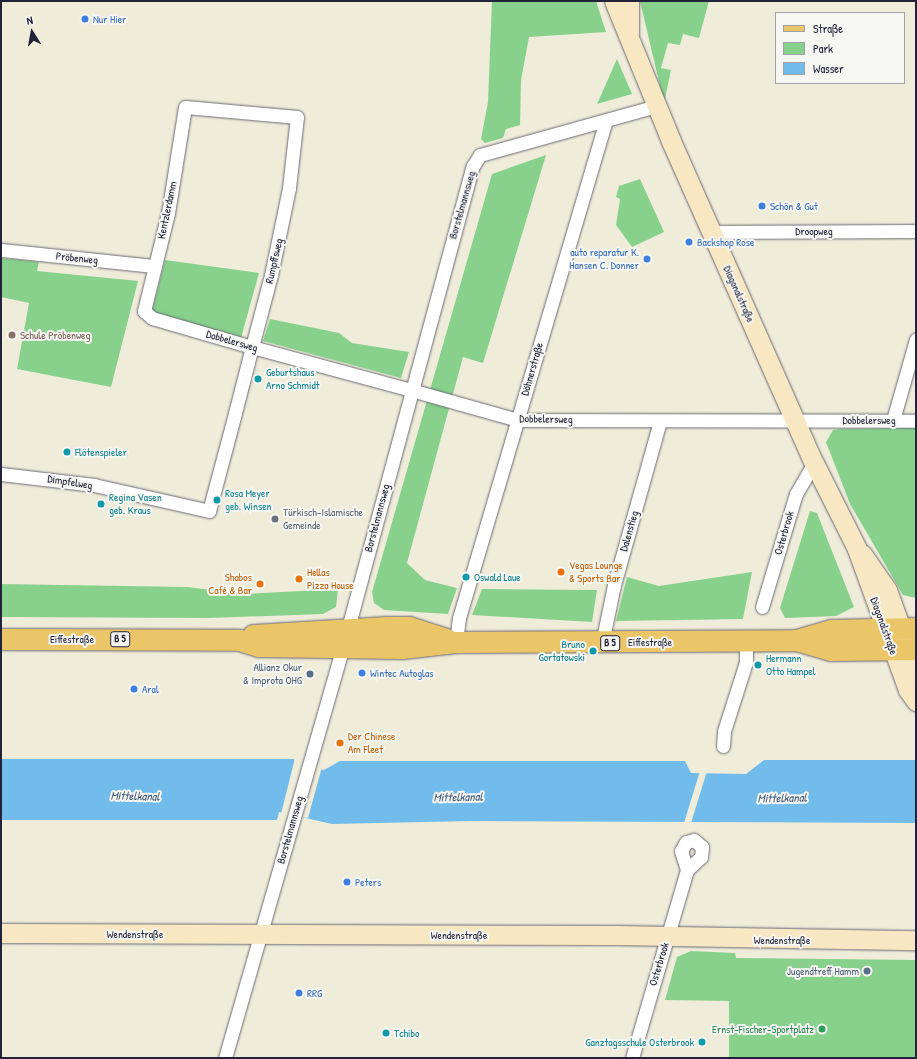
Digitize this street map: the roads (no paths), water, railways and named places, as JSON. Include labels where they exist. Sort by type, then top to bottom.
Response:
[{"type":"main road","name":"Eiffestraße","points":[[1,638],[239,640],[259,646],[345,637],[402,648],[456,642],[602,643],[796,640],[832,630],[901,628]]},
{"type":"main road","name":"Eiffestraße","points":[[796,640],[830,650],[906,649]]},
{"type":"street","name":"Diagonalstraße","points":[[614,1],[657,106],[814,463],[857,549],[882,579],[901,628],[906,649],[908,690],[916,701]]},
{"type":"street","name":"Diagonalstraße","points":[[629,1],[629,36]]},
{"type":"street","name":"Borstelmannsweg","points":[[225,1058],[345,637],[473,166],[480,155],[657,106]]},
{"type":"street","name":"Kentzlerdamm","points":[[144,311],[168,213],[185,107]]},
{"type":"street","name":"Rumpffsweg","points":[[185,107],[297,117],[285,209],[252,347],[209,511]]},
{"type":"street","name":"Döhnerstraße","points":[[456,642],[518,420],[606,120]]},
{"type":"street","name":"Droopweg","points":[[712,232],[916,231]]},
{"type":"street","name":"Pröbenweg","points":[[1,250],[154,266]]},
{"type":"street","name":"Dobbelersweg","points":[[144,311],[152,318],[518,420],[916,421]]},
{"type":"street","points":[[893,420],[916,339]]},
{"type":"street","name":"Dalenstieg","points":[[602,643],[614,585],[660,421]]},
{"type":"street","name":"Osterbrook","points":[[762,607],[796,494],[814,463]]},
{"type":"street","name":"Dimpfelweg","points":[[1,474],[94,485],[209,511]]},
{"type":"street","points":[[723,746],[724,731],[746,662],[746,641]]},
{"type":"street","name":"Diagonalstraße","points":[[906,649],[916,670]]},
{"type":"street","name":"Osterbrook","points":[[632,1058],[687,870]]},
{"type":"street","name":"Wendenstraße","points":[[1,933],[916,940]]},
{"type":"water","name":"Mittelkanal","points":[[1,759],[294,759],[295,763],[324,770],[340,761],[685,761],[691,773],[746,774],[764,760],[916,760],[916,823],[470,821],[332,824],[279,812],[277,820],[1,820]]},
{"type":"place","name":"Nur Hier","points":[[85,19]]},
{"type":"place","name":"Schön & Gut","points":[[762,206]]},
{"type":"place","name":"Backshop Rose","points":[[689,242]]},
{"type":"place","name":"auto reparatur K. Hansen C. Donner","points":[[647,259]]},
{"type":"place","name":"Schule Pröbenweg","points":[[12,335]]},
{"type":"place","name":"Geburtshaus Arno Schmidt","points":[[258,379]]},
{"type":"place","name":"Flötenspieler","points":[[67,452]]},
{"type":"place","name":"Rosa Meyer geb. Winsen","points":[[217,500]]},
{"type":"place","name":"Regina Vasen geb. Kraus","points":[[101,504]]},
{"type":"place","name":"Türkisch-Islamische Gemeinde","points":[[275,519]]},
{"type":"place","name":"Vegas Lounge & Sports Bar","points":[[561,572]]},
{"type":"place","name":"Oswald Laue","points":[[466,577]]},
{"type":"place","name":"Hellas Pizza House","points":[[299,579]]},
{"type":"place","name":"Shabos Café & Bar","points":[[260,584]]},
{"type":"place","name":"Bruno Gortatowski","points":[[593,651]]},
{"type":"place","name":"Hermann Otto Hampel","points":[[758,665]]},
{"type":"place","name":"Wintec Autoglas","points":[[362,673]]},
{"type":"place","name":"Allianz Okur & Improta OHG","points":[[310,674]]},
{"type":"place","name":"Aral","points":[[134,689]]},
{"type":"place","name":"Der Chinese Am Fleet","points":[[340,743]]},
{"type":"place","name":"Peters","points":[[347,882]]},
{"type":"place","name":"Jugendtreff Hamm","points":[[867,971]]},
{"type":"place","name":"RRG","points":[[299,993]]},
{"type":"place","name":"Ernst-Fischer-Sportplatz","points":[[822,1029]]},
{"type":"place","name":"Tchibo","points":[[386,1033]]},
{"type":"place","name":"Ganztagsschule Osterbrook","points":[[702,1042]]}]
